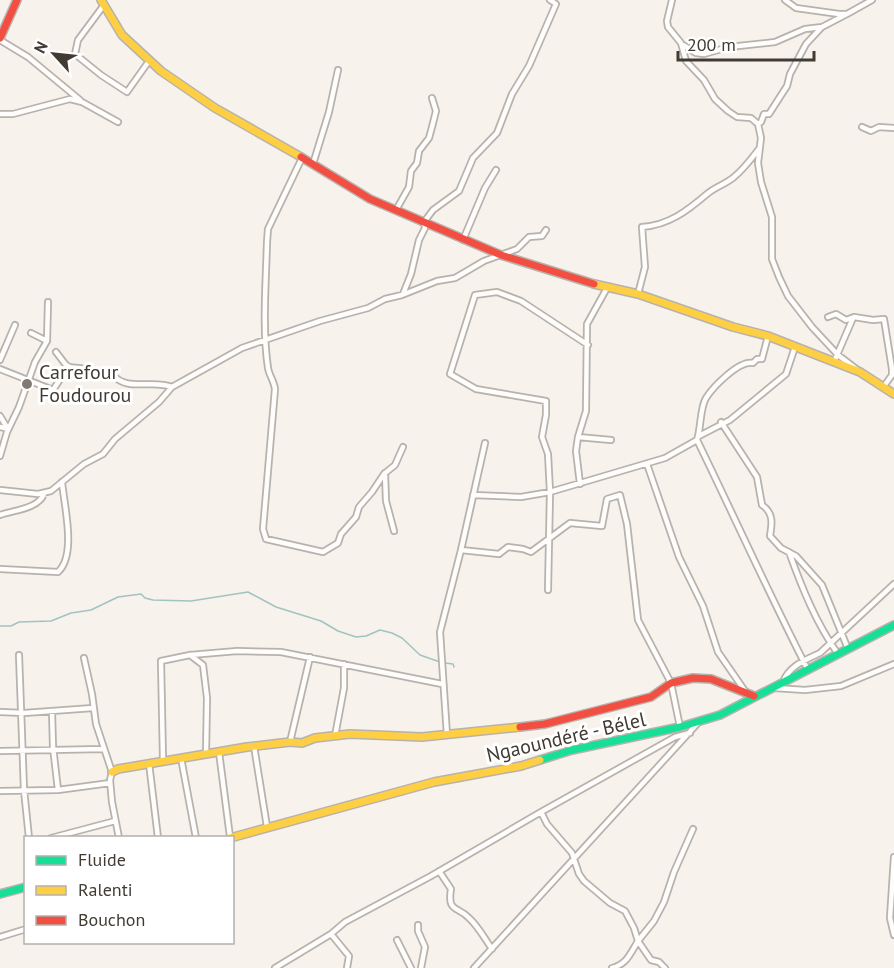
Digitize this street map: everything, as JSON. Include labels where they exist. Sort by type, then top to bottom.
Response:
[{"type":"street","points":[[18,0],[0,39],[28,57],[82,102],[118,122]]},
{"type":"street","points":[[402,296],[406,290],[419,240],[425,228],[424,222],[433,210],[459,191],[473,158],[497,133],[512,94],[529,66],[556,4],[550,0]]},
{"type":"street","points":[[672,0],[668,27],[681,43],[696,53],[704,54],[729,47],[775,42],[805,29],[822,27]]},
{"type":"street","points":[[785,0],[796,8],[847,14]]},
{"type":"street","points":[[758,124],[764,114],[769,114],[787,86],[806,44],[822,27],[872,0]]},
{"type":"street","points":[[148,61],[127,92],[75,54],[78,40],[102,3],[122,35],[160,71],[215,108],[363,195],[501,255],[607,288],[638,294],[717,322],[768,336],[860,372],[894,394]]},
{"type":"street","points":[[681,43],[686,61],[704,80],[715,99],[737,117],[751,118],[758,124],[761,138],[758,156],[761,182],[772,217],[774,265],[788,296],[838,354],[860,372]]},
{"type":"street","points":[[313,164],[338,70]]},
{"type":"street","points":[[396,210],[409,187],[411,171],[417,164],[419,151],[429,138],[436,111],[432,98]]},
{"type":"street","points":[[0,114],[13,114],[70,99],[82,102]]},
{"type":"street","points":[[862,127],[871,131],[879,127],[894,128]]},
{"type":"street","points":[[638,294],[645,267],[642,227],[660,225],[670,221],[694,206],[706,195],[732,179],[760,147]]},
{"type":"street","points":[[302,158],[268,229],[266,340],[268,371],[273,378],[274,389],[263,529],[266,539],[323,552],[329,550],[338,543],[341,534],[356,517],[359,507],[385,472],[395,465],[403,447]]},
{"type":"street","points":[[463,240],[485,188],[496,170]]},
{"type":"street","points":[[0,515],[34,505],[42,500],[44,494],[84,464],[103,454],[115,439],[159,402],[172,387],[242,348],[320,321],[368,308],[385,299],[402,296],[437,281],[455,278],[484,261],[517,249],[529,237],[542,236],[546,230]]},
{"type":"street","points":[[580,484],[576,451],[586,411],[587,324],[607,288]]},
{"type":"street","points":[[548,590],[550,492],[548,454],[542,437],[546,400],[476,389],[450,374],[476,295],[497,292],[521,301],[588,345]]},
{"type":"street","points":[[0,456],[8,429],[19,407],[28,380],[47,341],[48,302]]},
{"type":"street","points":[[828,317],[836,314],[846,320],[853,318],[884,319],[892,369],[892,375],[884,386]]},
{"type":"street","points":[[834,362],[853,318]]},
{"type":"street","points":[[0,360],[15,325]]},
{"type":"street","points":[[31,333],[47,341]]},
{"type":"street","points":[[768,336],[762,359],[740,365],[722,378],[705,399],[698,438],[808,670]]},
{"type":"street","points":[[473,495],[521,498],[580,484],[668,456],[721,423],[786,374],[795,348]]},
{"type":"street","points":[[56,352],[70,367],[88,369],[104,376],[113,375],[117,380],[127,384],[158,383],[172,387]]},
{"type":"street","points":[[0,369],[53,390],[65,369],[70,367]]},
{"type":"street","points":[[0,416],[8,429]]},
{"type":"street","points":[[721,423],[757,477],[762,505],[768,509],[772,519],[770,536],[781,548],[796,556],[822,585],[848,649]]},
{"type":"street","points":[[0,427],[8,429]]},
{"type":"street","points":[[578,437],[611,441]]},
{"type":"street","points":[[447,735],[440,632],[485,443]]},
{"type":"street","points":[[647,464],[679,557],[704,606],[718,652],[750,695]]},
{"type":"street","points":[[385,472],[386,501],[394,531]]},
{"type":"street","points":[[0,568],[58,572],[63,566],[69,548],[62,482]]},
{"type":"street","points":[[0,490],[44,494]]},
{"type":"street","points":[[461,550],[499,554],[508,547],[531,552],[570,523],[602,526],[608,499],[620,495],[627,524],[638,620],[671,683],[681,728]]},
{"type":"street","points":[[789,552],[802,588],[838,654]]},
{"type":"street","points":[[783,682],[786,673],[820,653],[894,584]]},
{"type":"street","name":"Ngaoundéré - Bélel","points":[[234,836],[434,782],[521,766],[572,750],[697,724],[720,715],[750,695],[774,688],[894,625]]},
{"type":"street","points":[[163,760],[161,661],[190,655],[237,651],[281,652],[442,684]]},
{"type":"street","points":[[19,655],[24,790],[29,836]]},
{"type":"street","points":[[190,655],[203,665],[207,698],[206,754]]},
{"type":"street","points":[[290,742],[309,657]]},
{"type":"street","points":[[84,658],[103,749],[112,772],[110,783],[119,836]]},
{"type":"street","points":[[334,736],[344,688],[344,664]]},
{"type":"street","points":[[774,688],[805,690],[841,686],[894,664]]},
{"type":"street","points":[[112,772],[163,760],[254,746],[302,743],[315,738],[378,735],[422,737],[545,724],[651,697],[671,683],[693,678],[711,679],[750,695]]},
{"type":"street","points":[[0,712],[93,708]]},
{"type":"street","points":[[52,711],[53,750],[58,790]]},
{"type":"street","points":[[474,968],[697,724]]},
{"type":"street","points":[[275,968],[331,934],[345,922],[675,737],[690,733]]},
{"type":"street","points":[[254,746],[267,827]]},
{"type":"street","points":[[0,751],[103,749]]},
{"type":"street","points":[[219,752],[230,836]]},
{"type":"street","points":[[182,758],[196,836]]},
{"type":"street","points":[[149,763],[158,836]]},
{"type":"street","points":[[0,791],[58,790],[110,783]]},
{"type":"street","points":[[541,812],[545,822],[570,850],[584,881],[610,903],[625,911],[638,941],[651,960],[659,962],[664,968]]},
{"type":"street","points":[[55,836],[115,821]]},
{"type":"street","points":[[612,968],[622,965],[632,954],[638,941],[654,921],[693,829]]},
{"type":"street","points":[[894,857],[890,918],[894,935]]},
{"type":"street","points":[[439,871],[451,889],[449,899],[455,909],[469,918],[492,949]]},
{"type":"street","points":[[0,894],[24,888]]},
{"type":"street","points":[[418,926],[425,947],[421,968]]},
{"type":"street","points":[[0,937],[24,930]]},
{"type":"street","points":[[331,934],[349,956],[347,968]]},
{"type":"street","points":[[397,940],[411,968]]},
{"type":"waterway","points":[[0,626],[11,626],[19,622],[51,621],[71,613],[91,610],[118,597],[141,594],[153,600],[191,601],[248,592],[276,607],[321,621],[338,631],[356,637],[366,636],[380,630],[392,633],[402,638],[420,655],[440,662]]},
{"type":"waterway","points":[[445,663],[453,664],[454,667]]},
{"type":"traffic: fast","points":[[540,760],[572,750],[680,727],[720,715],[894,625]]},
{"type":"traffic: fast","points":[[0,894],[24,888]]},
{"type":"traffic: slow","points":[[101,0],[122,35],[161,71],[215,108],[301,157]]},
{"type":"traffic: slow","points":[[594,284],[638,294],[733,327],[768,336],[860,372],[894,394]]},
{"type":"traffic: slow","points":[[112,772],[118,769],[247,747],[290,742],[302,743],[315,738],[350,734],[422,737],[520,727]]},
{"type":"traffic: slow","points":[[234,837],[434,782],[521,766],[540,760]]},
{"type":"traffic: jam","points":[[0,38],[17,0]]},
{"type":"traffic: jam","points":[[301,157],[370,199],[501,255],[594,284]]},
{"type":"traffic: jam","points":[[520,727],[545,724],[651,697],[671,683],[693,678],[711,679],[754,696]]},
{"type":"place","name":"Carrefour Foudourou","points":[[27,384]]}]
